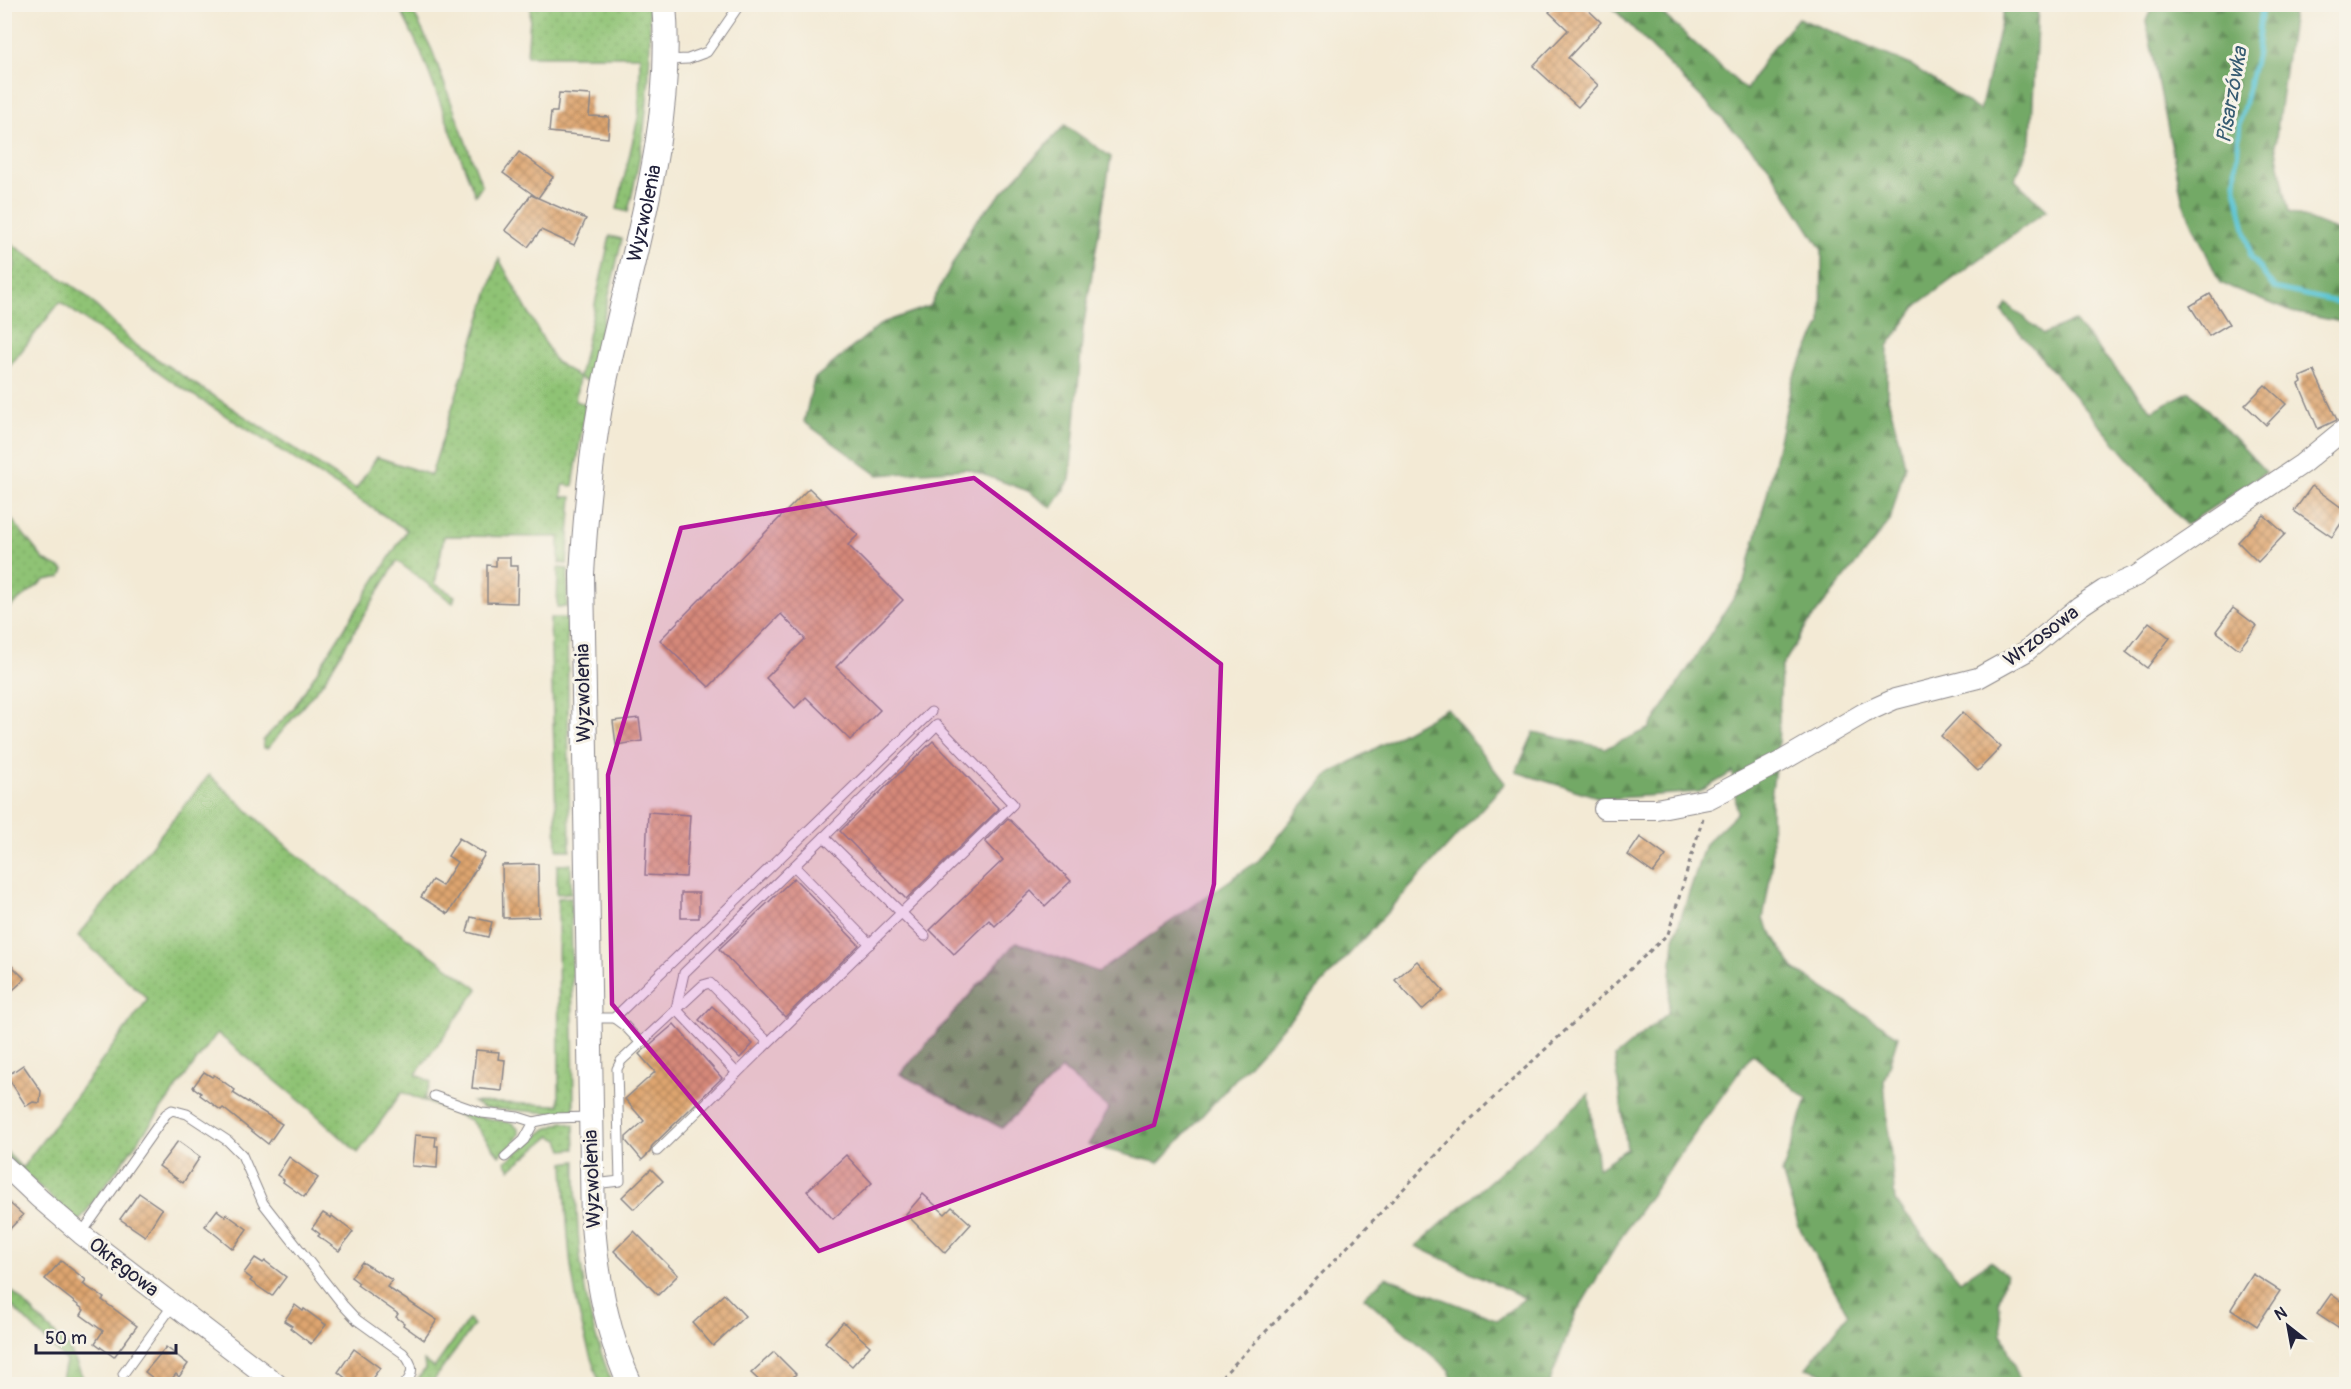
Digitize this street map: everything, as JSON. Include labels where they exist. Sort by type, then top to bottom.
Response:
[{"type":"street","name":"Wyzwolenia","points":[[630,1384],[616,1352],[600,1292],[591,1185],[582,623],[586,508],[599,413],[657,146],[666,60],[664,4]]},
{"type":"street","name":"Wrzosowa","points":[[1604,809],[1656,808],[1708,799],[1780,762],[1885,703],[1978,678],[2025,652],[2080,606],[2104,590],[2136,576],[2302,464],[2346,428]]},
{"type":"street","name":"Okręgowa","points":[[4,1165],[81,1233],[277,1384]]},
{"type":"lane","points":[[666,60],[688,59],[707,52],[740,4]]},
{"type":"lane","points":[[614,1018],[931,712]]},
{"type":"lane","points":[[657,1151],[1013,804],[937,725],[684,973],[676,1009]]},
{"type":"lane","points":[[824,837],[925,936]]},
{"type":"lane","points":[[794,866],[870,944]]},
{"type":"lane","points":[[591,1185],[620,1181],[617,1069],[627,1053],[703,985],[710,984],[768,1042]]},
{"type":"lane","points":[[676,1009],[737,1073]]},
{"type":"lane","points":[[589,1018],[614,1018],[626,1026],[640,1042]]},
{"type":"lane","points":[[434,1096],[475,1111],[518,1117],[534,1122],[553,1118],[590,1117]]},
{"type":"lane","points":[[81,1233],[166,1114],[172,1110],[187,1114],[236,1147],[248,1164],[256,1190],[270,1214],[343,1305],[357,1320],[408,1360],[412,1369],[411,1377],[405,1384]]},
{"type":"lane","points":[[505,1157],[524,1140],[534,1122]]},
{"type":"lane","points":[[123,1374],[173,1305]]},
{"type":"path","points":[[1215,1384],[1470,1120],[1668,934],[1708,799]]},
{"type":"highlighted area","points":[[974,478],[1221,664],[1214,884],[1154,1125],[819,1251],[612,1004],[608,775],[681,528]]},
{"type":"green space","points":[[398,5],[410,5],[432,50],[482,186],[475,195],[421,52]]},
{"type":"green space","points":[[531,5],[649,5],[649,84],[639,161],[628,212],[617,209],[639,114],[640,56],[527,56]]},
{"type":"green space","points":[[1610,5],[1653,5],[1746,90],[1767,55],[1798,18],[1911,65],[1980,111],[2005,5],[2038,5],[2031,140],[2015,180],[2047,210],[1917,305],[1888,346],[1887,394],[1905,465],[1890,521],[1807,625],[1781,668],[1778,748],[1771,797],[1772,867],[1763,919],[1794,969],[1898,1036],[1884,1081],[1895,1201],[1960,1281],[1990,1261],[2006,1274],[1999,1300],[2002,1334],[2021,1384],[1863,1384],[1806,1368],[1848,1314],[1799,1227],[1782,1173],[1807,1099],[1752,1054],[1625,1231],[1575,1315],[1549,1384],[1454,1384],[1449,1370],[1364,1297],[1386,1277],[1498,1320],[1525,1298],[1416,1246],[1589,1094],[1598,1168],[1627,1149],[1615,1057],[1668,1013],[1674,939],[1705,844],[1737,813],[1733,772],[1699,792],[1604,799],[1516,772],[1534,732],[1606,748],[1649,729],[1744,582],[1767,494],[1793,378],[1821,324],[1822,250],[1767,164]]},
{"type":"green space","points":[[2153,5],[2294,5],[2275,145],[2289,212],[2346,234],[2346,323],[2292,312],[2220,283],[2183,203],[2146,21]]},
{"type":"green space","points":[[1065,125],[1111,157],[1083,329],[1070,480],[1052,508],[1028,491],[968,469],[878,475],[804,422],[814,379],[882,323],[930,306],[975,222]]},
{"type":"green space","points":[[610,236],[622,239],[589,381],[579,378],[575,401],[586,404],[573,486],[563,485],[562,497],[572,497],[567,564],[559,563],[559,537],[444,536],[435,584],[455,596],[453,603],[397,561],[324,681],[268,748],[264,748],[263,740],[293,709],[407,530],[177,385],[60,302],[5,372],[5,290],[15,265],[10,243],[83,293],[134,344],[356,489],[377,457],[431,475],[499,259],[555,361],[579,377]]},
{"type":"green space","points":[[2007,304],[2044,334],[2074,321],[2152,411],[2190,391],[2266,472],[2186,525],[2002,312]]},
{"type":"green space","points":[[5,511],[44,560],[64,570],[61,577],[45,580],[5,611]]},
{"type":"green space","points":[[558,568],[568,569],[567,607],[557,607]]},
{"type":"green space","points":[[550,618],[567,618],[570,850],[557,850]]},
{"type":"green space","points":[[1447,708],[1505,783],[1159,1163],[1088,1145],[1109,1109],[1062,1069],[1002,1128],[900,1074],[1016,942],[1098,972],[1259,860],[1326,776]]},
{"type":"green space","points":[[209,775],[291,850],[478,989],[416,1074],[431,1082],[424,1099],[465,1114],[512,1123],[519,1130],[519,1135],[512,1145],[499,1155],[470,1120],[402,1092],[358,1153],[310,1109],[217,1033],[80,1220],[76,1220],[5,1155],[4,1149],[22,1168],[148,999],[78,936]]},
{"type":"green space","points":[[571,864],[571,893],[557,894],[557,865]]},
{"type":"green space","points":[[571,897],[574,1109],[566,1114],[483,1108],[473,1102],[559,1105],[558,898]]},
{"type":"green space","points":[[563,1122],[574,1125],[575,1149],[563,1150],[559,1140],[551,1136],[510,1169],[505,1162],[546,1129]]},
{"type":"green space","points":[[576,1161],[577,1219],[582,1275],[594,1329],[613,1384],[600,1384],[583,1329],[572,1275],[564,1163]]},
{"type":"green space","points":[[13,1292],[69,1348],[86,1384],[61,1384],[66,1361],[6,1300]]},
{"type":"green space","points":[[469,1319],[474,1325],[431,1384],[414,1384],[425,1369],[424,1361],[434,1368]]},
{"type":"building","points":[[1557,4],[1582,4],[1601,22],[1568,58],[1598,85],[1578,107],[1533,66],[1568,30],[1549,12]]},
{"type":"building","points":[[559,93],[591,95],[589,116],[609,117],[608,138],[549,132],[551,112],[557,112]]},
{"type":"building","points":[[519,152],[553,177],[538,198],[503,173]]},
{"type":"building","points":[[531,195],[586,219],[574,245],[541,230],[528,247],[505,230]]},
{"type":"building","points":[[2210,294],[2229,324],[2209,336],[2190,306]]},
{"type":"building","points":[[2314,371],[2337,420],[2318,429],[2299,384],[2302,382],[2300,377]]},
{"type":"building","points":[[2265,385],[2286,404],[2266,425],[2245,405]]},
{"type":"building","points":[[2312,486],[2346,511],[2346,516],[2332,537],[2294,511]]},
{"type":"building","points":[[809,488],[858,535],[848,545],[903,600],[836,667],[880,710],[850,740],[806,697],[795,708],[766,678],[805,639],[781,614],[709,687],[660,640]]},
{"type":"building","points":[[2264,515],[2285,534],[2258,562],[2238,542]]},
{"type":"building","points":[[496,557],[510,557],[510,566],[518,566],[517,603],[487,602],[487,565],[496,566]]},
{"type":"building","points":[[2233,608],[2257,626],[2239,649],[2216,631]]},
{"type":"building","points":[[2149,622],[2170,638],[2147,668],[2126,652]]},
{"type":"building","points":[[1963,712],[2001,747],[1978,771],[1941,736]]},
{"type":"building","points":[[639,718],[642,741],[616,745],[613,721]]},
{"type":"building","points":[[933,741],[999,809],[906,899],[840,831]]},
{"type":"building","points":[[648,812],[690,815],[686,877],[645,875]]},
{"type":"building","points":[[1008,818],[1071,881],[1045,906],[1031,891],[995,926],[989,920],[954,954],[930,930],[1003,860],[985,841]]},
{"type":"building","points":[[1640,837],[1666,856],[1653,873],[1628,855]]},
{"type":"building","points":[[459,838],[485,854],[448,914],[421,897],[432,880],[442,886],[457,862],[448,856]]},
{"type":"building","points":[[538,864],[539,917],[503,918],[502,865]]},
{"type":"building","points":[[794,878],[859,945],[785,1017],[719,949]]},
{"type":"building","points":[[681,893],[699,893],[699,918],[681,918]]},
{"type":"building","points":[[471,917],[492,922],[488,937],[467,932]]},
{"type":"building","points":[[4,958],[25,979],[4,998]]},
{"type":"building","points":[[1417,961],[1444,991],[1422,1010],[1395,980]]},
{"type":"building","points":[[712,1006],[753,1044],[740,1058],[699,1020]]},
{"type":"building","points":[[674,1024],[722,1078],[652,1146],[650,1152],[642,1160],[626,1141],[626,1137],[644,1121],[625,1099],[655,1072],[639,1054]]},
{"type":"building","points":[[476,1050],[499,1052],[498,1059],[505,1060],[502,1091],[472,1088]]},
{"type":"building","points":[[23,1065],[41,1091],[40,1103],[33,1102],[26,1106],[7,1076]]},
{"type":"building","points":[[204,1072],[212,1077],[214,1075],[235,1090],[233,1093],[282,1124],[268,1144],[223,1108],[221,1110],[200,1095],[201,1093],[193,1087]]},
{"type":"building","points":[[415,1135],[436,1137],[437,1168],[412,1166]]},
{"type":"building","points":[[178,1141],[200,1157],[183,1183],[159,1166]]},
{"type":"building","points":[[846,1155],[872,1183],[833,1219],[807,1191]]},
{"type":"building","points":[[289,1157],[318,1178],[304,1197],[277,1175]]},
{"type":"building","points":[[651,1169],[663,1181],[634,1209],[622,1197]]},
{"type":"building","points":[[139,1193],[162,1209],[145,1236],[120,1219]]},
{"type":"building","points":[[923,1194],[945,1214],[952,1207],[971,1224],[945,1253],[906,1214]]},
{"type":"building","points":[[4,1198],[23,1215],[4,1235]]},
{"type":"building","points":[[217,1210],[247,1229],[233,1249],[205,1226]]},
{"type":"building","points":[[323,1213],[331,1218],[332,1216],[353,1232],[339,1251],[318,1236],[320,1234],[312,1228]]},
{"type":"building","points":[[634,1231],[678,1275],[658,1295],[614,1251]]},
{"type":"building","points":[[255,1258],[263,1263],[265,1261],[286,1277],[272,1296],[250,1281],[252,1279],[244,1273]]},
{"type":"building","points":[[61,1261],[86,1280],[83,1284],[104,1298],[102,1300],[137,1326],[114,1357],[95,1343],[103,1331],[81,1315],[84,1310],[45,1279]]},
{"type":"building","points":[[362,1262],[392,1280],[387,1287],[437,1320],[424,1340],[403,1325],[404,1323],[396,1317],[398,1314],[357,1285],[359,1283],[351,1277]]},
{"type":"building","points":[[2253,1274],[2280,1291],[2257,1326],[2231,1309]]},
{"type":"building","points":[[724,1294],[745,1316],[713,1346],[693,1323]]},
{"type":"building","points":[[2331,1294],[2346,1305],[2346,1315],[2338,1328],[2317,1314]]},
{"type":"building","points":[[295,1305],[326,1325],[311,1344],[284,1321]]},
{"type":"building","points":[[843,1322],[870,1346],[852,1366],[825,1342]]},
{"type":"building","points":[[166,1347],[188,1364],[179,1377],[176,1374],[167,1384],[161,1384],[145,1372]]},
{"type":"building","points":[[354,1349],[380,1368],[368,1384],[353,1384],[338,1372]]},
{"type":"building","points":[[774,1352],[796,1374],[786,1384],[763,1384],[751,1373]]},
{"type":"waterway","name":"Pisarzówka","points":[[2262,4],[2257,53],[2240,122],[2235,183],[2251,257],[2274,288],[2346,304]]}]
